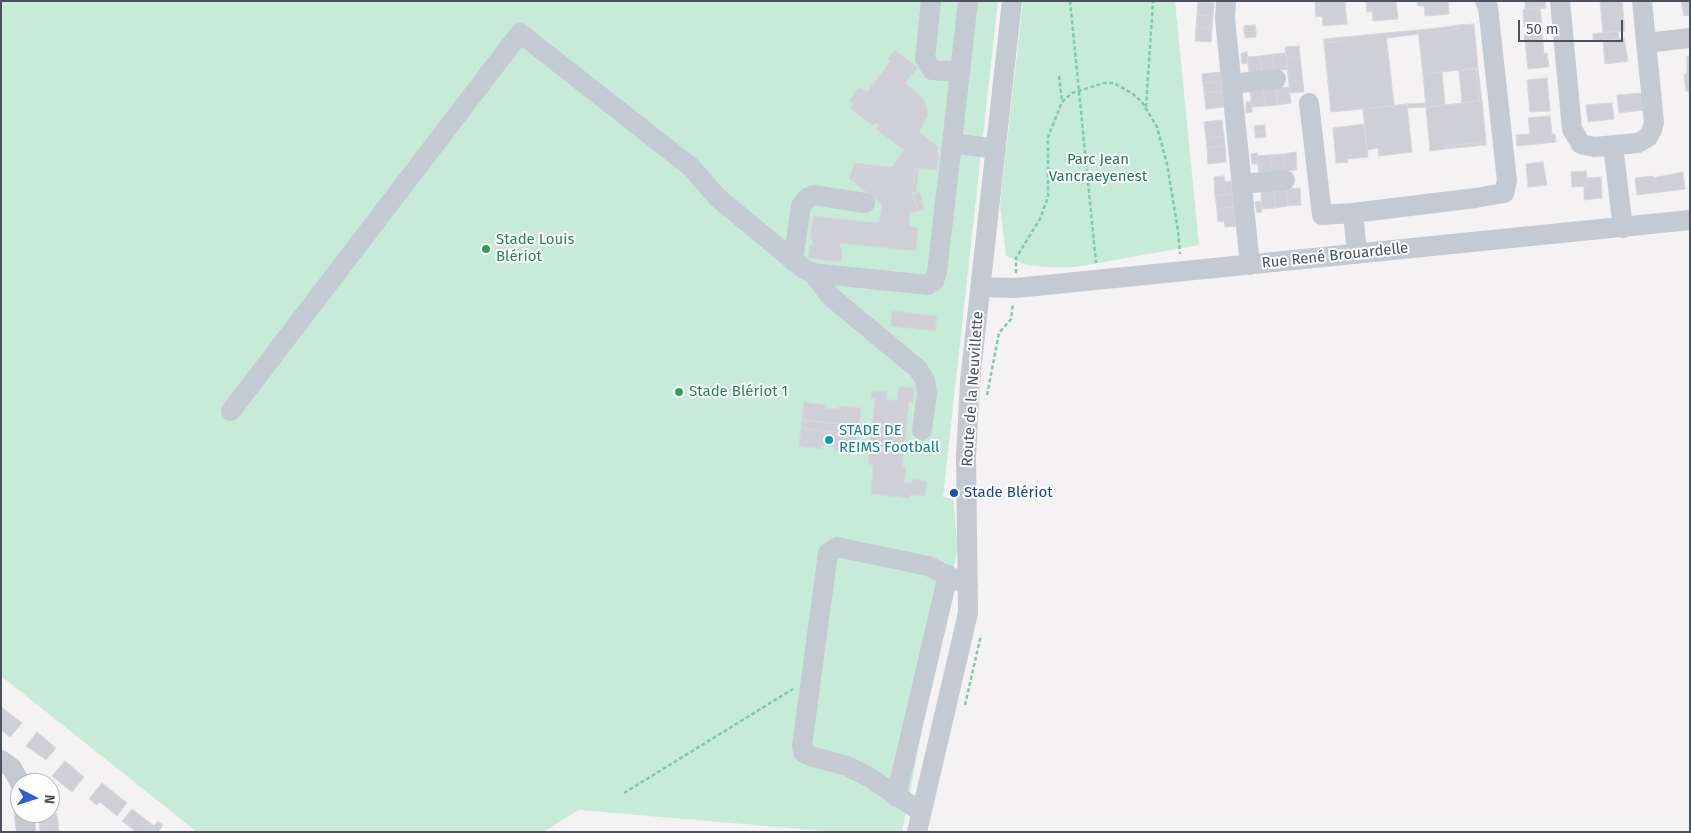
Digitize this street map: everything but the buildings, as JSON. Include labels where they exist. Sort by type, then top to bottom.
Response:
[{"type":"street","points":[[931,1],[925,59],[929,68],[960,72]]},
{"type":"street","points":[[813,273],[928,285],[934,281],[937,272],[968,1]]},
{"type":"street","name":"Route de la Neuvillette","points":[[917,832],[968,613],[966,456],[970,380],[1012,1]]},
{"type":"street","points":[[1226,1],[1225,19],[1250,264]]},
{"type":"street","points":[[1473,2],[1478,1]]},
{"type":"street","points":[[1309,103],[1322,215],[1352,213],[1504,193],[1507,182],[1488,7],[1485,1]]},
{"type":"street","points":[[1560,1],[1572,129],[1581,144],[1594,147],[1638,143],[1648,137],[1652,130],[1654,122],[1642,1]]},
{"type":"street","points":[[231,411],[520,33],[691,167],[718,198],[794,261],[813,273],[830,296],[918,369],[925,380],[927,394],[922,430]]},
{"type":"street","points":[[1646,43],[1690,38]]},
{"type":"street","points":[[1232,84],[1276,79]]},
{"type":"street","points":[[952,143],[996,149]]},
{"type":"street","points":[[1613,146],[1623,228]]},
{"type":"street","points":[[1242,184],[1285,180]]},
{"type":"street","points":[[794,261],[801,206],[807,198],[813,196],[865,203]]},
{"type":"street","points":[[1352,213],[1357,254]]},
{"type":"street","name":"Rue René Brouardelle","points":[[981,287],[1016,288],[1690,220]]},
{"type":"street","points":[[921,812],[896,797],[869,777],[847,766],[810,756],[804,752],[802,746],[828,553],[832,549],[844,548],[928,566],[968,585]]},
{"type":"street","points":[[896,797],[948,575]]},
{"type":"street","points":[[1,760],[17,773]]},
{"type":"path","points":[[1070,1],[1098,260],[1090,280]]},
{"type":"path","points":[[1146,108],[1153,1]]},
{"type":"path","points":[[1059,76],[1062,102]]},
{"type":"path","points":[[1016,288],[1016,258],[1040,219],[1048,197],[1048,137],[1062,102],[1072,93],[1104,83],[1114,83],[1133,94],[1146,108],[1157,127],[1167,164],[1178,231],[1180,256]]},
{"type":"path","points":[[624,793],[811,678]]},
{"type":"green space","name":"Stade Louis Blériot","points":[[1,1],[998,1],[943,497],[953,499],[958,547],[902,832],[837,832],[579,810],[543,832],[197,832],[1,676]]},
{"type":"green space","name":"Parc Jean Vancraeyenest","points":[[1023,1],[1175,1],[1199,245],[1076,267],[1026,265],[1006,256],[1000,205]]},
{"type":"place","name":"Stade Louis Blériot","points":[[486,249]]},
{"type":"place","name":"Stade Blériot 1","points":[[679,392]]},
{"type":"place","name":"STADE DE REIMS Football","points":[[829,440]]},
{"type":"place","name":"Stade Blériot","points":[[954,493]]}]
